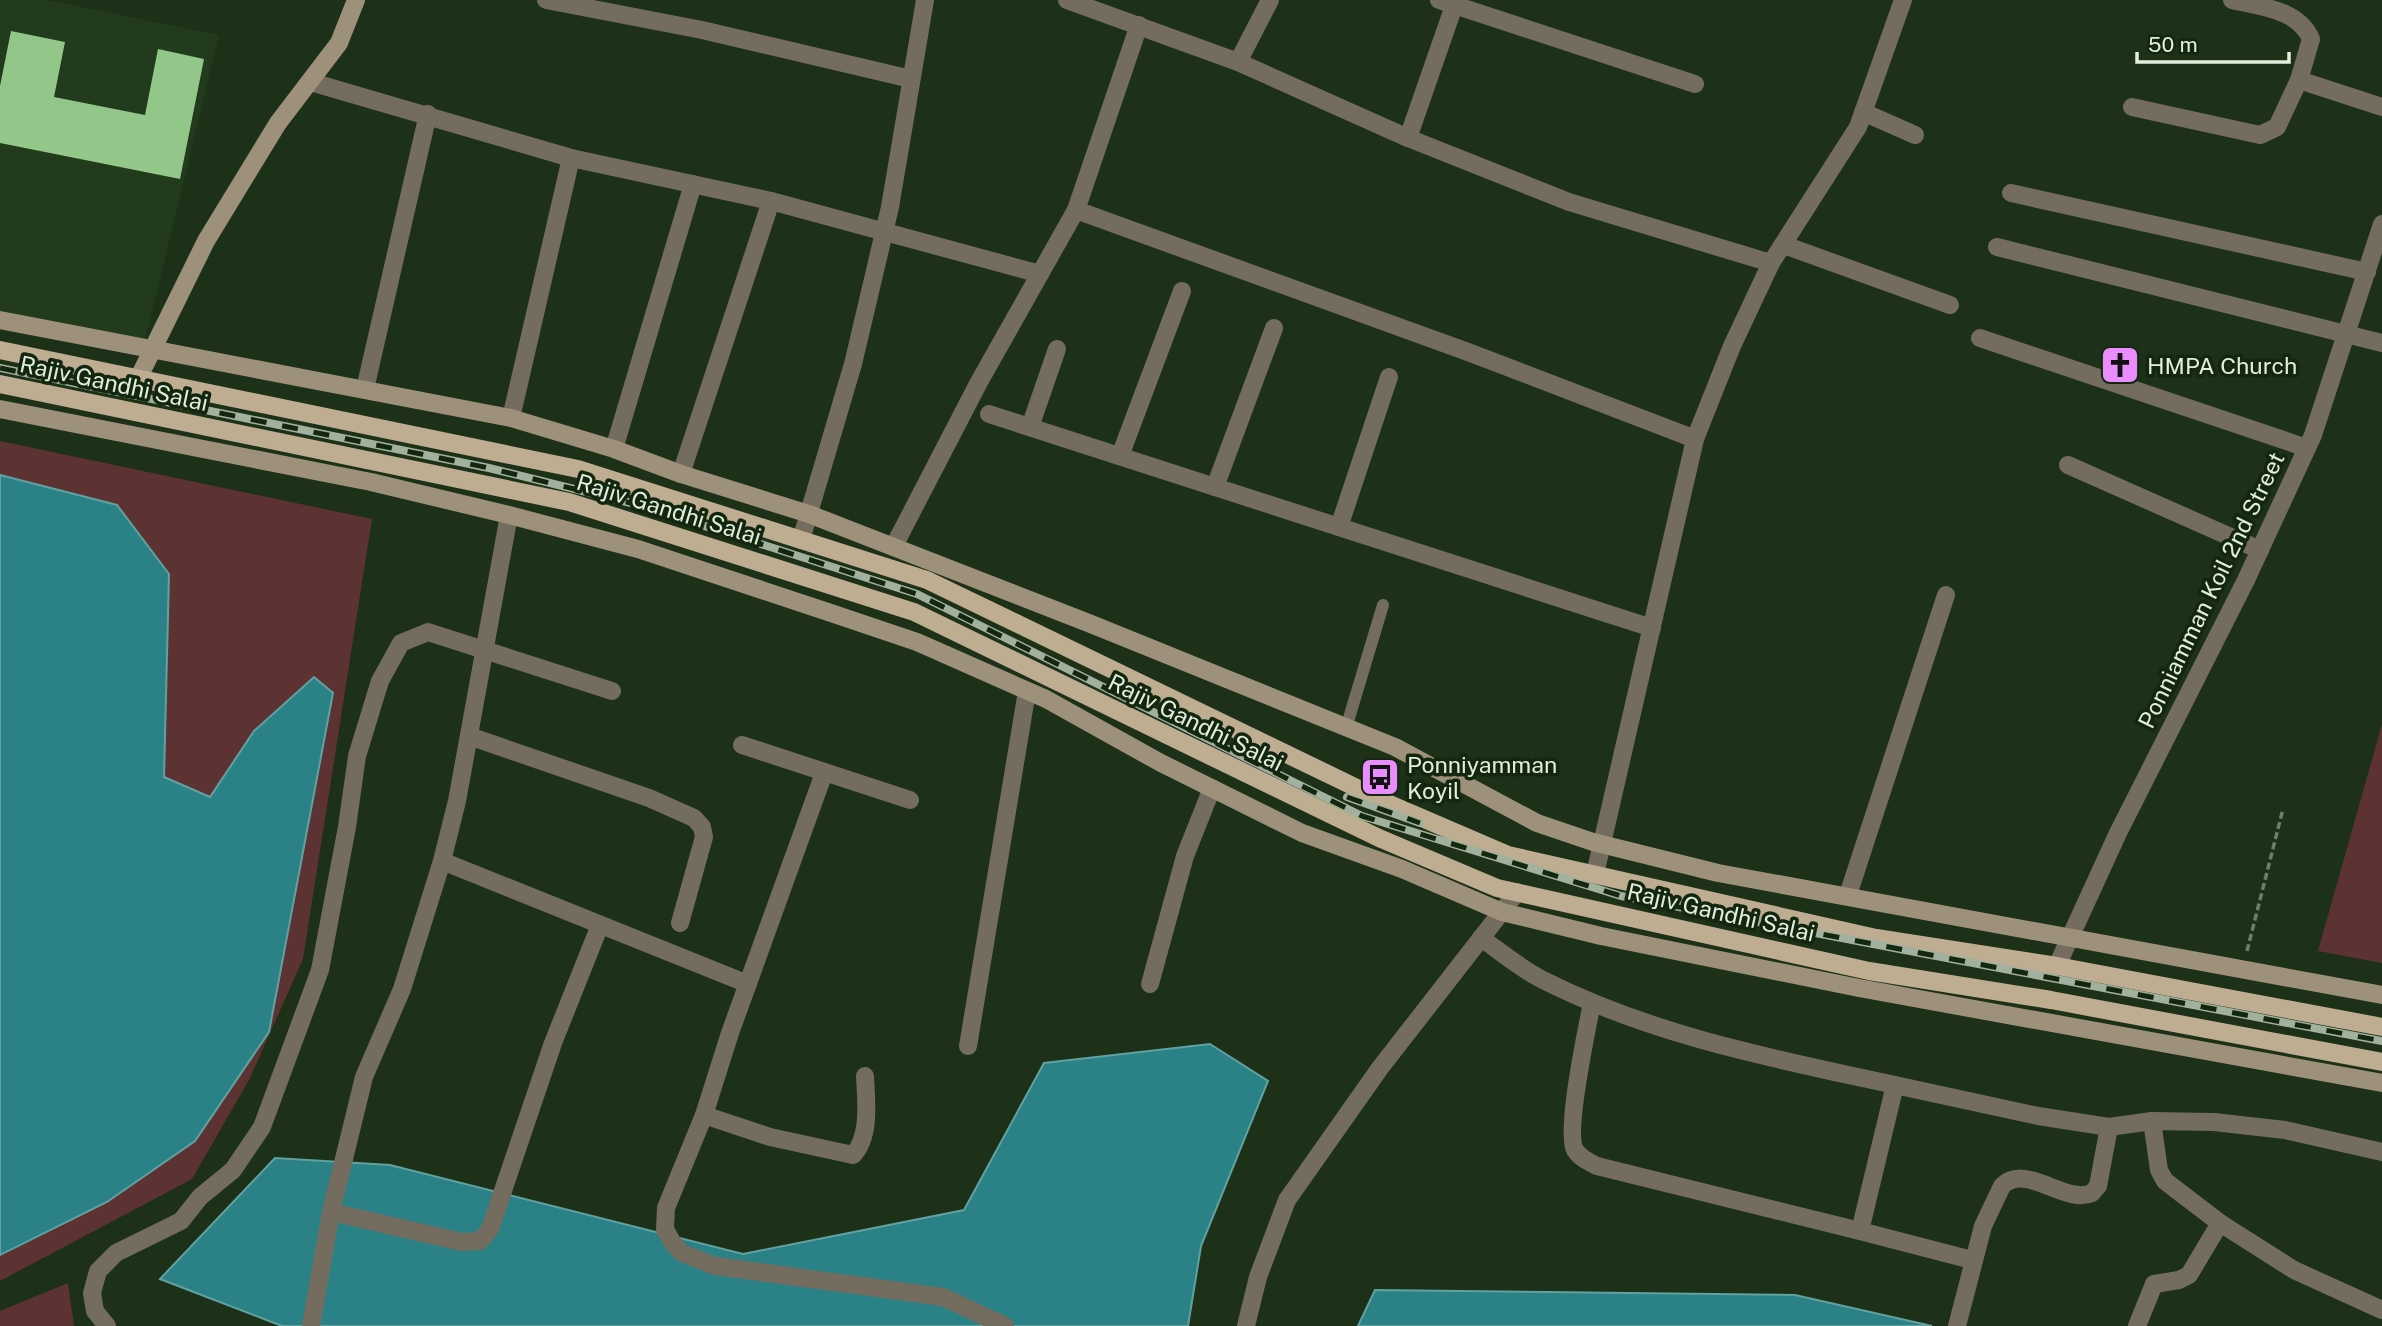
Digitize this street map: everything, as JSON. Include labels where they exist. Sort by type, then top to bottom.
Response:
[{"type":"main road","name":"Rajiv Gandhi Salai","points":[[0,350],[578,469],[927,580],[1394,806],[1508,855],[1875,937],[2057,966],[2382,1027]]},
{"type":"main road","name":"Rajiv Gandhi Salai","points":[[0,384],[569,502],[914,612],[1379,838],[1497,888],[1869,971],[2051,1000],[2382,1062]]},
{"type":"street","points":[[138,379],[151,349],[234,192],[278,123],[338,43],[356,0]]},
{"type":"street","points":[[546,0],[702,30],[911,79]]},
{"type":"street","points":[[802,540],[853,364],[884,232],[925,0]]},
{"type":"street","points":[[1066,0],[1109,7],[1139,25],[1238,62],[1408,138],[1569,202],[1772,263]]},
{"type":"street","points":[[1238,62],[1270,0]]},
{"type":"street","points":[[1595,874],[1695,439],[1732,346],[1772,263],[1847,147],[1863,112],[1903,0]]},
{"type":"street","points":[[2132,107],[2260,135],[2277,127],[2299,80],[2311,39],[2306,27],[2290,15],[2232,0]]},
{"type":"street","points":[[1408,138],[1450,2],[1695,84]]},
{"type":"street","points":[[894,546],[979,382],[1076,210],[1139,25]]},
{"type":"street","points":[[2299,80],[2382,107]]},
{"type":"street","points":[[311,82],[428,114],[570,158],[771,201],[1040,274]]},
{"type":"street","points":[[1863,112],[1915,135]]},
{"type":"street","points":[[365,389],[428,114]]},
{"type":"street","points":[[511,418],[570,158]]},
{"type":"street","points":[[614,449],[693,184]]},
{"type":"street","points":[[2011,193],[2367,272]]},
{"type":"street","points":[[681,474],[771,201]]},
{"type":"street","points":[[1076,210],[1468,352],[1695,439]]},
{"type":"street","name":"Ponniamman Koil 2nd Street","points":[[2057,966],[2118,833],[2260,550],[2307,448],[2382,224]]},
{"type":"street","points":[[1784,245],[1950,305]]},
{"type":"street","points":[[1997,247],[2348,332],[2382,343]]},
{"type":"street","points":[[1120,456],[1182,291]]},
{"type":"street","points":[[0,320],[511,418],[614,449],[681,474],[809,514],[894,546],[1395,747],[1537,823],[1602,845],[1718,873],[2382,995]]},
{"type":"street","points":[[1215,487],[1274,328]]},
{"type":"street","points":[[1980,338],[2307,448]]},
{"type":"street","points":[[1030,427],[1057,349]]},
{"type":"street","points":[[1339,527],[1389,377]]},
{"type":"street","points":[[0,409],[371,482],[509,515],[638,549],[904,637],[1027,691],[1302,833],[1402,869],[1502,912],[1601,936],[1846,985],[2382,1083]]},
{"type":"street","points":[[989,414],[1652,628]]},
{"type":"street","points":[[2068,465],[2260,550]]},
{"type":"street","points":[[311,1326],[331,1212],[365,1077],[402,989],[442,861],[469,736],[509,515]]},
{"type":"street","points":[[1848,895],[1946,595]]},
{"type":"street","points":[[107,1326],[95,1311],[92,1293],[97,1271],[116,1252],[181,1221],[200,1197],[233,1170],[262,1127],[320,970],[347,827],[357,756],[380,681],[401,643],[428,632],[612,691]]},
{"type":"street","points":[[968,1046],[1027,691]]},
{"type":"street","points":[[469,736],[649,798],[694,818],[702,827],[704,837],[681,923]]},
{"type":"street","points":[[743,745],[824,774],[910,800]]},
{"type":"street","points":[[824,774],[704,1115],[666,1208],[665,1229],[682,1253],[715,1266],[943,1297],[1005,1326]]},
{"type":"street","points":[[1150,984],[1185,856],[1212,788]]},
{"type":"street","points":[[442,861],[748,984]]},
{"type":"street","points":[[1246,1326],[1258,1276],[1287,1200],[1380,1068],[1517,892]]},
{"type":"street","points":[[331,1212],[462,1242],[480,1241],[489,1230],[553,1043],[600,925]]},
{"type":"street","points":[[1481,938],[1540,979],[1592,1003],[1699,1042],[2038,1116],[2109,1127],[2152,1121],[2214,1122],[2285,1130],[2382,1152]]},
{"type":"street","points":[[1592,1003],[1573,1122],[1574,1148],[1583,1159],[1597,1166],[1972,1261]]},
{"type":"street","points":[[704,1115],[770,1137],[853,1155],[863,1136],[866,1110],[865,1076]]},
{"type":"street","points":[[1860,1231],[1895,1085]]},
{"type":"street","points":[[2152,1121],[2161,1176],[2220,1223],[2294,1270],[2382,1310]]},
{"type":"street","points":[[1956,1326],[1983,1226],[2007,1182],[2033,1182],[2077,1195],[2092,1193],[2098,1186],[2109,1127]]},
{"type":"street","points":[[2137,1326],[2154,1284],[2179,1280],[2189,1275],[2220,1223]]},
{"type":"lane","points":[[1346,728],[1383,605]]},
{"type":"path","points":[[2242,970],[2283,809]]},
{"type":"shaded area","points":[[0,0],[47,0],[219,35],[145,341],[0,311]]},
{"type":"shaded area","points":[[0,441],[372,519],[303,959],[249,1080],[192,1179],[0,1281]]},
{"type":"shaded area","points":[[2382,724],[2382,963],[2318,951]]},
{"type":"shaded area","points":[[68,1283],[74,1326],[0,1326],[0,1311]]},
{"type":"water","points":[[0,475],[117,505],[169,574],[164,777],[210,797],[254,731],[314,677],[333,693],[269,1032],[195,1141],[107,1202],[0,1255]]},
{"type":"water","points":[[1210,1044],[1268,1081],[1201,1246],[1188,1326],[282,1326],[160,1279],[275,1158],[390,1165],[743,1254],[964,1210],[1044,1063]]},
{"type":"water","points":[[1375,1290],[1795,1295],[1932,1326],[1358,1326]]},
{"type":"building","points":[[11,31],[65,42],[54,97],[145,115],[158,49],[204,59],[180,179],[0,143],[0,86]]},
{"type":"railway","points":[[0,368],[489,468],[639,505],[917,594],[1362,816],[1621,896],[2382,1041]]},
{"type":"railway","points":[[1347,797],[1420,823]]},
{"type":"place","name":"HMPA Church","points":[[2120,365]]},
{"type":"place","name":"Ponniyamman Koyil","points":[[1380,777]]}]
